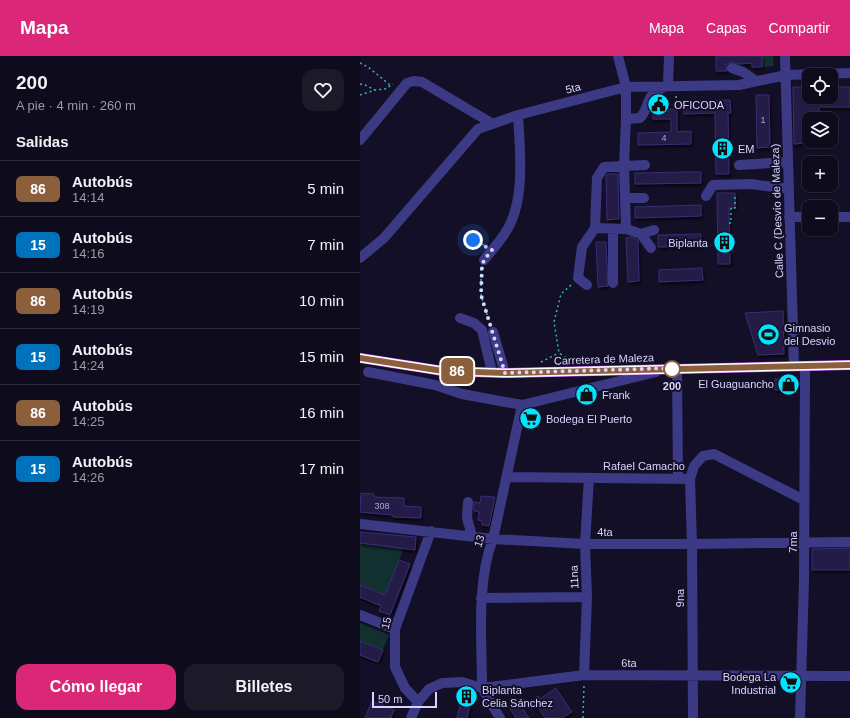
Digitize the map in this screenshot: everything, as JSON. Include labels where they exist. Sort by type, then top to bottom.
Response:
[{"type":"main road","name":"Carretera de Maleza","points":[[360,358],[436,370],[505,373],[850,365]]},
{"type":"street","points":[[618,56],[626,87],[624,166],[626,229]]},
{"type":"street","points":[[626,119],[640,118],[645,113],[653,94],[668,85],[669,56]]},
{"type":"street","name":"Calle C (Desvío de Maleza)","points":[[786,56],[794,366]]},
{"type":"street","points":[[732,68],[744,72],[756,81]]},
{"type":"street","name":"5ta","points":[[360,258],[384,238],[478,129],[518,115],[626,87],[668,85],[739,85],[786,75],[850,73]]},
{"type":"street","points":[[360,140],[407,83],[414,81],[422,82],[493,124]]},
{"type":"street","points":[[484,260],[506,233],[515,212],[521,173],[518,115]]},
{"type":"street","points":[[739,165],[788,162]]},
{"type":"street","points":[[587,285],[578,278],[582,247],[594,228],[597,178],[604,167],[645,165]]},
{"type":"street","points":[[706,196],[713,185],[750,184],[789,189]]},
{"type":"street","points":[[625,198],[644,198]]},
{"type":"street","points":[[789,217],[802,217]]},
{"type":"street","points":[[838,217],[850,217]]},
{"type":"street","points":[[594,228],[626,229],[641,234],[654,230]]},
{"type":"street","points":[[613,229],[613,283]]},
{"type":"street","points":[[641,234],[651,248]]},
{"type":"street","points":[[460,318],[474,323],[482,330],[492,372]]},
{"type":"street","points":[[493,332],[505,373]]},
{"type":"street","name":"7ma","points":[[800,718],[805,543],[804,366]]},
{"type":"street","points":[[677,368],[678,479]]},
{"type":"street","points":[[368,372],[436,385],[462,394],[522,405],[666,369]]},
{"type":"street","name":"13","points":[[482,688],[482,598],[487,553],[493,539],[522,405]]},
{"type":"street","name":"Rafael Camacho","points":[[507,477],[690,479],[694,466],[703,456],[714,454],[804,500]]},
{"type":"street","name":"11na","points":[[584,675],[587,597],[585,544],[589,478]]},
{"type":"street","name":"9na","points":[[690,479],[693,718]]},
{"type":"street","points":[[468,502],[467,518],[472,536]]},
{"type":"street","name":"4ta","points":[[360,524],[493,539],[585,544],[850,542]]},
{"type":"street","name":"15","points":[[418,702],[405,688],[395,667],[395,629],[431,531]]},
{"type":"street","points":[[482,598],[587,597]]},
{"type":"street","points":[[360,615],[395,629]]},
{"type":"street","name":"6ta","points":[[418,702],[429,689],[442,683],[462,682],[482,688],[584,675],[850,676]]},
{"type":"street","points":[[482,688],[500,718]]},
{"type":"street","points":[[411,718],[418,702]]},
{"type":"path","points":[[360,63],[368,67],[390,85]]},
{"type":"path","points":[[360,95],[374,90],[385,89],[390,85],[402,81],[407,83]]},
{"type":"path","points":[[360,84],[365,84],[374,90]]},
{"type":"path","points":[[676,96],[677,109]]},
{"type":"path","points":[[729,223],[731,223],[731,208],[735,208],[734,184]]},
{"type":"path","points":[[473,240],[492,250]]},
{"type":"path","points":[[484,260],[482,266],[481,295],[493,332]]},
{"type":"path","points":[[578,278],[561,294],[554,322],[559,353],[577,364],[580,371]]},
{"type":"path","points":[[535,373],[538,364],[559,353]]},
{"type":"path","points":[[584,675],[584,718]]},
{"type":"green space","points":[[762,56],[773,56],[774,66],[762,67]]},
{"type":"green space","points":[[360,543],[404,548],[385,595],[360,585]]},
{"type":"green space","points":[[360,623],[389,635],[383,650],[360,641]]},
{"type":"building","points":[[716,56],[762,56],[762,67],[752,67],[752,63],[739,64],[731,62],[726,65],[727,71],[716,71]]},
{"type":"building","points":[[793,87],[802,87],[802,104],[838,104],[838,87],[850,87],[850,107],[819,107],[819,112],[802,112],[802,143],[794,144]]},
{"type":"building","points":[[756,95],[769,95],[770,147],[757,148]]},
{"type":"building","points":[[657,100],[664,100],[664,109],[677,109],[677,132],[691,131],[691,144],[638,145],[638,133],[671,132],[671,119],[653,119],[653,108]]},
{"type":"building","points":[[730,100],[731,113],[728,113],[729,174],[716,174],[715,113],[684,114],[683,101]]},
{"type":"building","points":[[701,172],[701,183],[635,184],[635,173]]},
{"type":"building","points":[[607,174],[618,174],[619,219],[607,220]]},
{"type":"building","name":"Biplanta","points":[[717,193],[735,193],[735,208],[729,208],[730,264],[718,264]]},
{"type":"building","points":[[701,205],[701,216],[635,218],[635,207]]},
{"type":"building","points":[[701,234],[701,246],[658,247],[658,235]]},
{"type":"building","points":[[631,237],[638,240],[639,281],[628,282],[626,238]]},
{"type":"building","points":[[596,242],[606,242],[608,286],[598,287]]},
{"type":"building","points":[[702,268],[703,280],[659,282],[659,270]]},
{"type":"building","name":"Gimnasio del Desvio","points":[[783,311],[784,354],[758,355],[745,313]]},
{"type":"building","name":"El Guaguancho","points":[[775,379],[798,379],[798,390],[775,390]]},
{"type":"building","points":[[361,493],[374,494],[374,497],[404,498],[404,506],[421,507],[421,518],[393,517],[393,515],[360,512]]},
{"type":"building","points":[[481,496],[495,497],[489,526],[482,525],[482,521],[478,520],[479,512],[474,511],[474,502],[480,503]]},
{"type":"building","points":[[360,532],[416,537],[415,550],[360,543]]},
{"type":"building","points":[[850,548],[850,570],[812,570],[812,549]]},
{"type":"building","points":[[399,560],[410,564],[390,615],[379,611],[381,606],[360,597],[360,585],[385,595]]},
{"type":"building","points":[[360,641],[383,650],[378,662],[360,655]]},
{"type":"building","points":[[556,688],[572,712],[562,718],[545,718],[533,700],[538,696],[540,699]]},
{"type":"building","name":"Biplanta Celia Sánchez","points":[[464,689],[473,692],[467,718],[457,718]]},
{"type":"building","points":[[372,701],[394,710],[391,718],[365,718]]},
{"type":"building","points":[[519,703],[529,718],[516,718],[510,709]]},
{"type":"bus line","name":"86","points":[[360,358],[443,371],[505,373],[850,365]]},
{"type":"place","name":"OFICODA","points":[[658,105]]},
{"type":"place","name":"EM","points":[[722,149]]},
{"type":"place","name":"Biplanta","points":[[724,243]]},
{"type":"place","name":"Gimnasio del Desvio","points":[[768,334]]},
{"type":"place","name":"200","points":[[672,369]]},
{"type":"place","name":"El Guaguancho","points":[[789,384]]},
{"type":"place","name":"Frank","points":[[587,395]]},
{"type":"place","name":"Bodega El Puerto","points":[[531,419]]},
{"type":"place","name":"Bodega La Industrial","points":[[791,683]]},
{"type":"place","name":"Biplanta Celia Sánchez","points":[[467,696]]},
{"type":"route","points":[[473,240],[492,250],[484,260],[482,266],[481,295],[505,373],[677,368],[672,369]]}]
